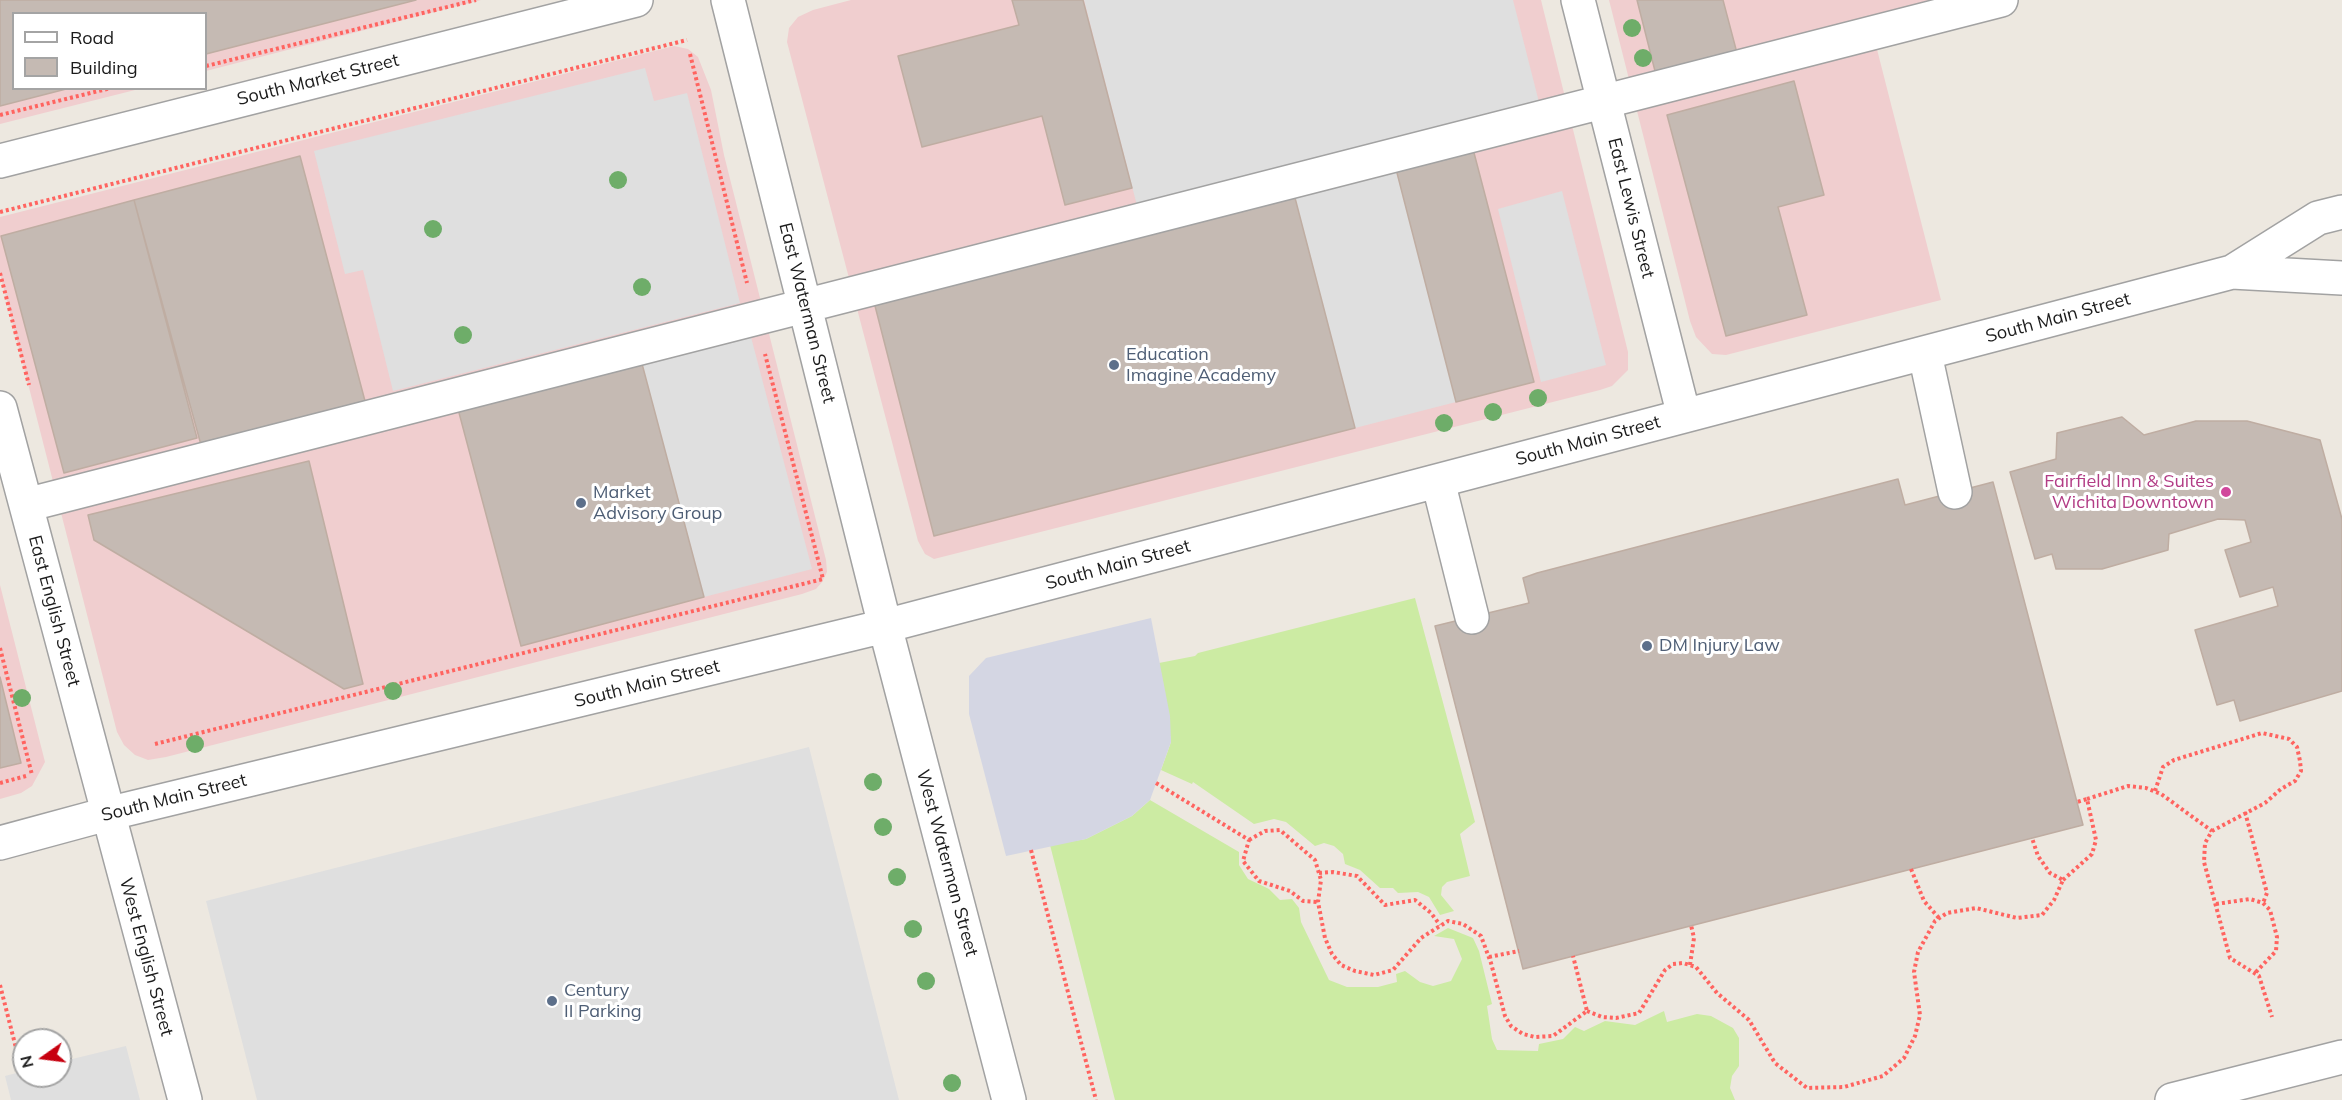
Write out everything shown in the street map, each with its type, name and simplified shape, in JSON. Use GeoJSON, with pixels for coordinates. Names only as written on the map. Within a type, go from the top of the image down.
{"type":"FeatureCollection","features":[{"type":"Feature","properties":{"kind":"street","name":"South Market Street"},"geometry":{"type":"LineString","coordinates":[[0,161],[636,0]]}},
{"type":"Feature","properties":{"kind":"street","name":"East Waterman Street"},"geometry":{"type":"LineString","coordinates":[[728,0],[885,626]]}},
{"type":"Feature","properties":{"kind":"street","name":"East Lewis Street"},"geometry":{"type":"LineString","coordinates":[[1578,0],[1684,416]]}},
{"type":"Feature","properties":{"kind":"street"},"geometry":{"type":"LineString","coordinates":[[26,505],[2001,0]]}},
{"type":"Feature","properties":{"kind":"street","name":"South Main Street"},"geometry":{"type":"LineString","coordinates":[[0,843],[107,814],[885,626],[2232,272],[2318,218],[2342,212]]}},
{"type":"Feature","properties":{"kind":"street","name":"South Main Street"},"geometry":{"type":"LineString","coordinates":[[2232,272],[2340,280]]}},
{"type":"Feature","properties":{"kind":"street"},"geometry":{"type":"LineString","coordinates":[[1925,354],[1955,492]]}},
{"type":"Feature","properties":{"kind":"street","name":"East English Street"},"geometry":{"type":"LineString","coordinates":[[0,408],[107,814]]}},
{"type":"Feature","properties":{"kind":"street"},"geometry":{"type":"LineString","coordinates":[[1438,481],[1472,617]]}},
{"type":"Feature","properties":{"kind":"street","name":"West Waterman Street"},"geometry":{"type":"LineString","coordinates":[[885,626],[1009,1100]]}},
{"type":"Feature","properties":{"kind":"street","name":"West English Street"},"geometry":{"type":"LineString","coordinates":[[107,814],[184,1100]]}},
{"type":"Feature","properties":{"kind":"street"},"geometry":{"type":"LineString","coordinates":[[2172,1100],[2342,1057]]}},
{"type":"Feature","properties":{"kind":"path"},"geometry":{"type":"LineString","coordinates":[[207,66],[476,0]]}},
{"type":"Feature","properties":{"kind":"path"},"geometry":{"type":"LineString","coordinates":[[0,212],[687,40]]}},
{"type":"Feature","properties":{"kind":"path"},"geometry":{"type":"LineString","coordinates":[[0,115],[103,90]]}},
{"type":"Feature","properties":{"kind":"path"},"geometry":{"type":"LineString","coordinates":[[155,744],[823,579]]}},
{"type":"Feature","properties":{"kind":"path"},"geometry":{"type":"LineString","coordinates":[[0,648],[32,775]]}},
{"type":"Feature","properties":{"kind":"path"},"geometry":{"type":"LineString","coordinates":[[2155,791],[2163,767],[2174,760],[2262,733],[2289,739],[2297,747],[2301,771],[2295,781],[2281,789],[2265,803],[2212,831],[2205,843],[2204,862],[2230,958],[2259,976],[2272,1017]]}},
{"type":"Feature","properties":{"kind":"path"},"geometry":{"type":"LineString","coordinates":[[0,783],[26,776]]}},
{"type":"Feature","properties":{"kind":"path"},"geometry":{"type":"LineString","coordinates":[[1156,783],[1249,840]]}},
{"type":"Feature","properties":{"kind":"path"},"geometry":{"type":"LineString","coordinates":[[2077,802],[2128,786],[2155,791],[2212,831]]}},
{"type":"Feature","properties":{"kind":"path"},"geometry":{"type":"LineString","coordinates":[[1587,1011],[1602,1017],[1616,1018],[1639,1013],[1665,970],[1673,964],[1690,965],[1696,967],[1717,993],[1749,1020],[1775,1063],[1807,1088],[1844,1088],[1883,1076],[1904,1058],[1915,1036],[1920,1015],[1914,972],[1918,952],[1935,921],[1947,913],[1976,908],[2017,918],[2042,915],[2054,900],[2062,880],[2092,854],[2096,840],[2086,799]]}},
{"type":"Feature","properties":{"kind":"path"},"geometry":{"type":"LineString","coordinates":[[2245,812],[2267,892],[2263,903]]}},
{"type":"Feature","properties":{"kind":"path"},"geometry":{"type":"LineString","coordinates":[[1318,902],[1303,901],[1290,891],[1259,881],[1243,861],[1249,840],[1265,831],[1280,830],[1315,860],[1322,880],[1318,902],[1325,938],[1332,954],[1341,965],[1374,975],[1393,970],[1421,938],[1448,921],[1463,924],[1481,936],[1489,957],[1504,1016],[1511,1026],[1523,1034],[1535,1037],[1553,1036],[1587,1011]]}},
{"type":"Feature","properties":{"kind":"path"},"geometry":{"type":"LineString","coordinates":[[2032,838],[2050,873],[2062,880]]}},
{"type":"Feature","properties":{"kind":"path"},"geometry":{"type":"LineString","coordinates":[[1030,850],[1096,1100]]}},
{"type":"Feature","properties":{"kind":"path"},"geometry":{"type":"LineString","coordinates":[[1911,869],[1924,901],[1939,918]]}},
{"type":"Feature","properties":{"kind":"path"},"geometry":{"type":"LineString","coordinates":[[1319,873],[1333,872],[1357,876],[1385,905],[1414,900],[1431,913],[1440,925]]}},
{"type":"Feature","properties":{"kind":"path"},"geometry":{"type":"LineString","coordinates":[[2216,904],[2250,899],[2263,903],[2270,910],[2277,937],[2276,951],[2255,973]]}},
{"type":"Feature","properties":{"kind":"path"},"geometry":{"type":"LineString","coordinates":[[1690,925],[1694,938],[1690,965]]}},
{"type":"Feature","properties":{"kind":"path"},"geometry":{"type":"LineString","coordinates":[[1489,957],[1519,951]]}},
{"type":"Feature","properties":{"kind":"path"},"geometry":{"type":"LineString","coordinates":[[1573,956],[1587,1011]]}},
{"type":"Feature","properties":{"kind":"path"},"geometry":{"type":"LineString","coordinates":[[0,986],[12,1033]]}},
{"type":"Feature","properties":{"kind":"shaded area"},"geometry":{"type":"Polygon","coordinates":[[[0,0],[481,0],[207,71],[207,12],[12,12],[12,90],[135,90],[0,124],[0,0]]]}},
{"type":"Feature","properties":{"kind":"shaded area"},"geometry":{"type":"Polygon","coordinates":[[[851,0],[1541,0],[1628,352],[1628,370],[1612,386],[1600,390],[934,559],[925,554],[918,541],[787,42],[789,28],[798,17],[813,10],[851,0]]]}},
{"type":"Feature","properties":{"kind":"shaded area"},"geometry":{"type":"Polygon","coordinates":[[[1084,0],[1513,0],[1543,118],[1141,221],[1084,0]]]}},
{"type":"Feature","properties":{"kind":"shaded area"},"geometry":{"type":"Polygon","coordinates":[[[1609,0],[1939,0],[1869,18],[1941,300],[1726,355],[1712,354],[1696,337],[1690,321],[1609,0]]]}},
{"type":"Feature","properties":{"kind":"shaded area"},"geometry":{"type":"Polygon","coordinates":[[[674,46],[688,49],[698,57],[711,90],[724,155],[826,560],[827,572],[822,582],[816,589],[802,594],[166,757],[148,760],[135,755],[124,745],[117,732],[0,274],[0,217],[674,46]]]}},
{"type":"Feature","properties":{"kind":"shaded area"},"geometry":{"type":"Polygon","coordinates":[[[645,68],[654,101],[687,93],[740,303],[393,391],[363,270],[345,274],[314,151],[645,68]]]}},
{"type":"Feature","properties":{"kind":"shaded area"},"geometry":{"type":"Polygon","coordinates":[[[1396,169],[1456,402],[1355,428],[1294,194],[1396,169]]]}},
{"type":"Feature","properties":{"kind":"shaded area"},"geometry":{"type":"Polygon","coordinates":[[[1562,191],[1606,365],[1541,382],[1498,209],[1562,191]]]}},
{"type":"Feature","properties":{"kind":"shaded area"},"geometry":{"type":"Polygon","coordinates":[[[751,337],[812,569],[704,597],[641,360],[751,337]]]}},
{"type":"Feature","properties":{"kind":"shaded area"},"geometry":{"type":"Polygon","coordinates":[[[0,585],[45,762],[32,786],[21,793],[0,799],[0,585]]]}},
{"type":"Feature","properties":{"kind":"shaded area"},"geometry":{"type":"Polygon","coordinates":[[[1151,618],[1170,716],[1171,742],[1150,800],[1132,816],[1086,839],[1006,856],[969,714],[969,676],[986,658],[1151,618]]]}},
{"type":"Feature","properties":{"kind":"shaded area","name":"Century II Parking"},"geometry":{"type":"Polygon","coordinates":[[[809,747],[899,1100],[257,1100],[206,901],[809,747]]]}},
{"type":"Feature","properties":{"kind":"shaded area"},"geometry":{"type":"Polygon","coordinates":[[[126,1046],[140,1100],[11,1100],[5,1076],[12,1074],[12,1088],[72,1088],[72,1059],[126,1046]]]}},
{"type":"Feature","properties":{"kind":"green space"},"geometry":{"type":"Polygon","coordinates":[[[1415,598],[1475,822],[1460,834],[1470,876],[1447,882],[1442,887],[1441,895],[1454,911],[1440,915],[1429,897],[1418,892],[1398,893],[1393,888],[1380,888],[1360,870],[1345,864],[1343,854],[1334,846],[1324,843],[1315,846],[1286,822],[1274,819],[1254,824],[1193,782],[1192,784],[1161,770],[1171,742],[1159,663],[1195,656],[1198,653],[1415,598]]]}},
{"type":"Feature","properties":{"kind":"green space"},"geometry":{"type":"Polygon","coordinates":[[[1150,800],[1239,852],[1239,865],[1248,879],[1269,889],[1280,900],[1292,899],[1299,908],[1301,922],[1329,980],[1347,987],[1378,987],[1397,982],[1396,974],[1405,971],[1420,982],[1433,986],[1451,981],[1462,959],[1454,939],[1434,936],[1448,928],[1473,938],[1479,951],[1492,1004],[1487,1006],[1492,1039],[1497,1050],[1538,1051],[1539,1044],[1563,1039],[1575,1027],[1584,1031],[1605,1021],[1635,1025],[1664,1011],[1667,1022],[1697,1014],[1711,1016],[1733,1028],[1739,1038],[1739,1066],[1732,1076],[1730,1088],[1735,1100],[1115,1100],[1050,845],[1086,839],[1132,816],[1150,800]]]}},
{"type":"Feature","properties":{"kind":"building"},"geometry":{"type":"Polygon","coordinates":[[[0,0],[416,0],[207,54],[207,12],[12,12],[12,90],[62,90],[0,106],[0,0]]]}},
{"type":"Feature","properties":{"kind":"building"},"geometry":{"type":"Polygon","coordinates":[[[1012,0],[1083,0],[1132,188],[1065,205],[1042,116],[922,147],[898,56],[1019,25],[1012,0]]]}},
{"type":"Feature","properties":{"kind":"building"},"geometry":{"type":"Polygon","coordinates":[[[1637,0],[1723,0],[1737,53],[1656,75],[1637,0]]]}},
{"type":"Feature","properties":{"kind":"building"},"geometry":{"type":"Polygon","coordinates":[[[1794,81],[1824,195],[1778,207],[1807,315],[1726,336],[1667,115],[1794,81]]]}},
{"type":"Feature","properties":{"kind":"building"},"geometry":{"type":"Polygon","coordinates":[[[1473,149],[1534,382],[1456,402],[1396,169],[1473,149]]]}},
{"type":"Feature","properties":{"kind":"building"},"geometry":{"type":"Polygon","coordinates":[[[300,156],[365,401],[201,445],[134,200],[300,156]]]}},
{"type":"Feature","properties":{"kind":"building","name":"Education Imagine Academy"},"geometry":{"type":"Polygon","coordinates":[[[1294,194],[1355,428],[934,536],[874,302],[1294,194]]]}},
{"type":"Feature","properties":{"kind":"building"},"geometry":{"type":"Polygon","coordinates":[[[134,200],[197,438],[64,473],[1,236],[134,200]]]}},
{"type":"Feature","properties":{"kind":"building","name":"Market Advisory Group"},"geometry":{"type":"Polygon","coordinates":[[[641,360],[704,597],[521,646],[458,409],[641,360]]]}},
{"type":"Feature","properties":{"kind":"building"},"geometry":{"type":"Polygon","coordinates":[[[2122,417],[2144,435],[2196,421],[2247,421],[2320,440],[2342,519],[2342,691],[2240,721],[2234,700],[2217,705],[2195,630],[2278,606],[2273,587],[2240,597],[2225,550],[2251,542],[2245,520],[2218,519],[2169,534],[2168,550],[2102,569],[2056,569],[2052,554],[2035,559],[2010,472],[2056,459],[2057,433],[2122,417]]]}},
{"type":"Feature","properties":{"kind":"building"},"geometry":{"type":"Polygon","coordinates":[[[309,461],[363,684],[344,689],[94,540],[88,515],[309,461]]]}},
{"type":"Feature","properties":{"kind":"building"},"geometry":{"type":"Polygon","coordinates":[[[1898,479],[1905,505],[1993,482],[2083,825],[1523,969],[1435,626],[1529,603],[1523,578],[1537,573],[1898,479]]]}},
{"type":"Feature","properties":{"kind":"building"},"geometry":{"type":"Polygon","coordinates":[[[0,677],[21,763],[0,768],[0,677]]]}},
{"type":"Feature","properties":{"kind":"place","name":"Education Imagine Academy"},"geometry":{"type":"Point","coordinates":[1114,365]}},
{"type":"Feature","properties":{"kind":"place","name":"Fairfield Inn & Suites Wichita Downtown"},"geometry":{"type":"Point","coordinates":[2226,492]}},
{"type":"Feature","properties":{"kind":"place","name":"Market Advisory Group"},"geometry":{"type":"Point","coordinates":[581,503]}},
{"type":"Feature","properties":{"kind":"place","name":"DM Injury Law"},"geometry":{"type":"Point","coordinates":[1647,646]}},
{"type":"Feature","properties":{"kind":"place","name":"Century II Parking"},"geometry":{"type":"Point","coordinates":[552,1001]}}]}
